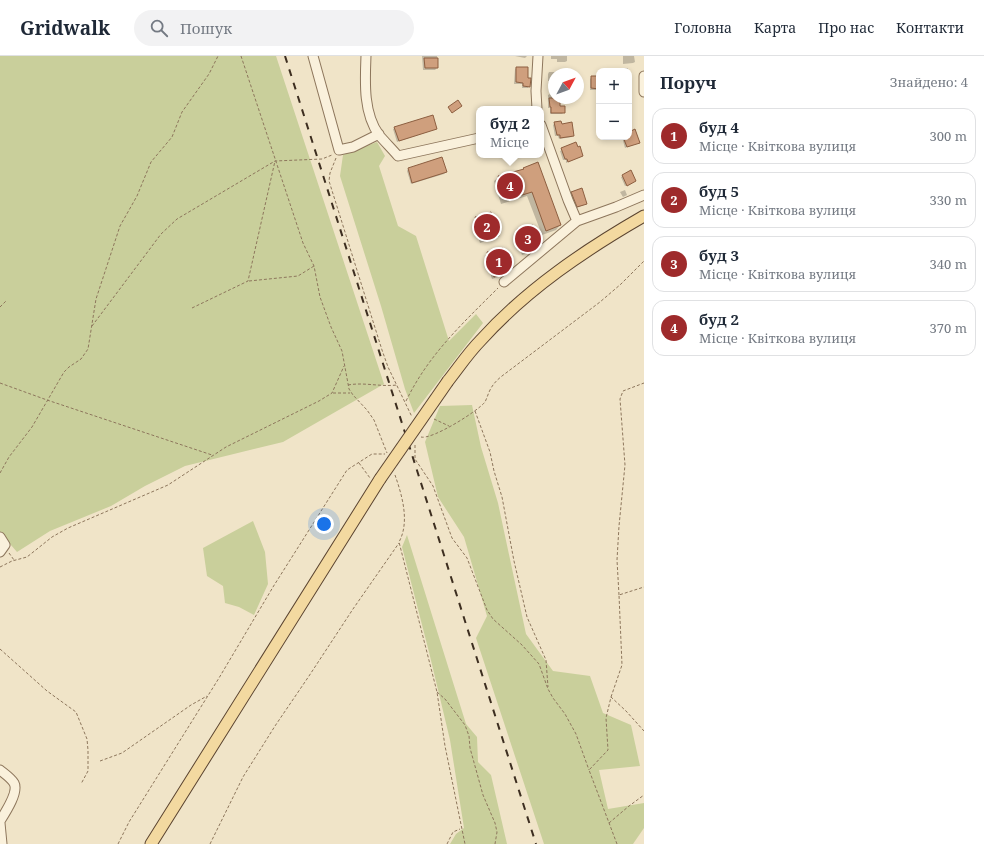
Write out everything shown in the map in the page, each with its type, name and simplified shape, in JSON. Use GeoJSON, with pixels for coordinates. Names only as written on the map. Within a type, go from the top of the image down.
{"type":"FeatureCollection","features":[{"type":"Feature","properties":{"kind":"main road"},"geometry":{"type":"LineString","coordinates":[[151,844],[378,482],[448,380],[480,340],[516,305],[560,269],[604,239],[644,216]]}},
{"type":"Feature","properties":{"kind":"street"},"geometry":{"type":"LineString","coordinates":[[313,56],[339,150],[353,147],[379,134]]}},
{"type":"Feature","properties":{"kind":"street"},"geometry":{"type":"LineString","coordinates":[[366,56],[367,104],[371,118],[379,134],[398,156],[476,139]]}},
{"type":"Feature","properties":{"kind":"street"},"geometry":{"type":"LineString","coordinates":[[537,106],[538,56]]}},
{"type":"Feature","properties":{"kind":"street"},"geometry":{"type":"LineString","coordinates":[[644,76],[644,92]]}},
{"type":"Feature","properties":{"kind":"street"},"geometry":{"type":"LineString","coordinates":[[544,134],[577,221]]}},
{"type":"Feature","properties":{"kind":"street"},"geometry":{"type":"LineString","coordinates":[[504,282],[577,221],[644,195]]}},
{"type":"Feature","properties":{"kind":"street"},"geometry":{"type":"LineString","coordinates":[[0,537],[4,542],[2,550]]}},
{"type":"Feature","properties":{"kind":"street"},"geometry":{"type":"LineString","coordinates":[[0,770],[15,784],[16,791],[0,822],[2,844]]}},
{"type":"Feature","properties":{"kind":"path"},"geometry":{"type":"LineString","coordinates":[[0,473],[9,457],[32,427],[64,372],[81,359],[88,349],[93,309],[120,226],[137,196],[151,162],[172,137],[182,112],[209,74],[218,56]]}},
{"type":"Feature","properties":{"kind":"path"},"geometry":{"type":"LineString","coordinates":[[118,844],[129,822],[347,470],[372,454],[388,454],[374,420],[367,410],[350,393],[342,351],[330,327],[320,297],[314,266],[303,243],[241,56]]}},
{"type":"Feature","properties":{"kind":"path"},"geometry":{"type":"LineString","coordinates":[[92,326],[157,238],[168,226],[186,213],[275,161],[322,159],[330,157],[339,150]]}},
{"type":"Feature","properties":{"kind":"path"},"geometry":{"type":"LineString","coordinates":[[339,150],[330,173],[329,181],[382,350],[396,385],[406,401],[413,420]]}},
{"type":"Feature","properties":{"kind":"path"},"geometry":{"type":"LineString","coordinates":[[248,281],[275,161]]}},
{"type":"Feature","properties":{"kind":"path"},"geometry":{"type":"LineString","coordinates":[[416,436],[428,438],[475,411],[486,401],[495,382],[600,302],[644,261]]}},
{"type":"Feature","properties":{"kind":"path"},"geometry":{"type":"LineString","coordinates":[[192,308],[248,281],[298,276],[314,266]]}},
{"type":"Feature","properties":{"kind":"path"},"geometry":{"type":"LineString","coordinates":[[406,401],[416,380],[445,341],[504,282]]}},
{"type":"Feature","properties":{"kind":"path"},"geometry":{"type":"LineString","coordinates":[[0,307],[6,300]]}},
{"type":"Feature","properties":{"kind":"path"},"geometry":{"type":"LineString","coordinates":[[0,567],[15,560],[27,558],[52,537],[68,528],[168,485],[212,455],[320,401],[332,393],[345,366]]}},
{"type":"Feature","properties":{"kind":"path"},"geometry":{"type":"LineString","coordinates":[[0,383],[212,455]]}},
{"type":"Feature","properties":{"kind":"path"},"geometry":{"type":"LineString","coordinates":[[348,385],[363,383],[386,386],[396,385]]}},
{"type":"Feature","properties":{"kind":"path"},"geometry":{"type":"LineString","coordinates":[[589,770],[608,750],[606,718],[611,697],[622,665],[617,560],[625,465],[620,399],[623,391],[644,383]]}},
{"type":"Feature","properties":{"kind":"path"},"geometry":{"type":"LineString","coordinates":[[332,393],[350,393]]}},
{"type":"Feature","properties":{"kind":"path"},"geometry":{"type":"LineString","coordinates":[[475,411],[490,452],[502,497],[514,561],[527,617],[546,660],[548,689]]}},
{"type":"Feature","properties":{"kind":"path"},"geometry":{"type":"LineString","coordinates":[[424,415],[450,426]]}},
{"type":"Feature","properties":{"kind":"path"},"geometry":{"type":"LineString","coordinates":[[416,442],[416,459],[433,486],[452,538],[467,558],[487,610],[493,619],[534,658],[543,671],[548,689],[565,714],[576,734],[617,844]]}},
{"type":"Feature","properties":{"kind":"path"},"geometry":{"type":"LineString","coordinates":[[358,463],[378,482]]}},
{"type":"Feature","properties":{"kind":"path"},"geometry":{"type":"LineString","coordinates":[[210,844],[243,777],[275,726],[399,542],[403,532],[404,513],[393,470]]}},
{"type":"Feature","properties":{"kind":"path"},"geometry":{"type":"LineString","coordinates":[[399,542],[437,692],[461,829],[465,844]]}},
{"type":"Feature","properties":{"kind":"path"},"geometry":{"type":"LineString","coordinates":[[2,550],[15,560]]}},
{"type":"Feature","properties":{"kind":"path"},"geometry":{"type":"LineString","coordinates":[[619,594],[644,587]]}},
{"type":"Feature","properties":{"kind":"path"},"geometry":{"type":"LineString","coordinates":[[0,649],[47,691],[76,712],[87,739],[88,750],[88,771],[81,784]]}},
{"type":"Feature","properties":{"kind":"path"},"geometry":{"type":"LineString","coordinates":[[437,692],[445,699],[465,725],[483,795],[495,823],[497,832],[495,844]]}},
{"type":"Feature","properties":{"kind":"path"},"geometry":{"type":"LineString","coordinates":[[100,761],[122,753],[190,705],[208,695]]}},
{"type":"Feature","properties":{"kind":"path"},"geometry":{"type":"LineString","coordinates":[[611,697],[644,731]]}},
{"type":"Feature","properties":{"kind":"path"},"geometry":{"type":"LineString","coordinates":[[609,824],[644,795]]}},
{"type":"Feature","properties":{"kind":"path"},"geometry":{"type":"LineString","coordinates":[[447,844],[453,832],[461,829]]}},
{"type":"Feature","properties":{"kind":"green space"},"geometry":{"type":"Polygon","coordinates":[[[0,56],[276,56],[384,384],[283,442],[185,466],[145,486],[111,506],[50,531],[17,552],[4,537],[0,537],[0,56]]]}},
{"type":"Feature","properties":{"kind":"green space"},"geometry":{"type":"Polygon","coordinates":[[[377,142],[385,156],[379,166],[398,226],[416,236],[449,341],[476,314],[483,323],[414,413],[405,389],[381,306],[340,176],[343,155],[377,142]]]}},
{"type":"Feature","properties":{"kind":"green space"},"geometry":{"type":"Polygon","coordinates":[[[472,405],[481,447],[498,503],[526,634],[553,671],[590,676],[603,713],[631,725],[640,766],[599,770],[608,809],[644,803],[644,828],[633,844],[544,844],[476,638],[487,616],[464,537],[438,497],[425,442],[440,406],[472,405]]]}},
{"type":"Feature","properties":{"kind":"green space"},"geometry":{"type":"Polygon","coordinates":[[[253,521],[265,552],[268,584],[254,615],[239,607],[225,603],[223,586],[207,576],[203,548],[253,521]]]}},
{"type":"Feature","properties":{"kind":"green space"},"geometry":{"type":"Polygon","coordinates":[[[407,535],[466,724],[477,737],[478,762],[491,775],[507,844],[450,844],[456,834],[464,828],[450,740],[402,547],[407,535]]]}},
{"type":"Feature","properties":{"kind":"building"},"geometry":{"type":"Polygon","coordinates":[[[424,58],[438,58],[438,68],[425,68],[424,58]]]}},
{"type":"Feature","properties":{"kind":"building"},"geometry":{"type":"Polygon","coordinates":[[[516,67],[528,67],[528,78],[531,78],[530,87],[523,86],[523,83],[516,82],[516,67]]]}},
{"type":"Feature","properties":{"kind":"building"},"geometry":{"type":"Polygon","coordinates":[[[591,76],[596,76],[596,89],[591,88],[591,76]]]}},
{"type":"Feature","properties":{"kind":"building"},"geometry":{"type":"Polygon","coordinates":[[[458,100],[462,106],[452,113],[448,107],[458,100]]]}},
{"type":"Feature","properties":{"kind":"building"},"geometry":{"type":"Polygon","coordinates":[[[550,104],[560,104],[560,106],[565,106],[565,113],[551,113],[550,104]]]}},
{"type":"Feature","properties":{"kind":"building"},"geometry":{"type":"Polygon","coordinates":[[[433,115],[437,129],[399,141],[394,127],[433,115]]]}},
{"type":"Feature","properties":{"kind":"building"},"geometry":{"type":"Polygon","coordinates":[[[561,121],[562,124],[572,122],[574,136],[560,138],[560,135],[557,135],[554,122],[561,121]]]}},
{"type":"Feature","properties":{"kind":"building"},"geometry":{"type":"Polygon","coordinates":[[[635,129],[640,143],[627,147],[624,140],[632,140],[632,130],[635,129]]]}},
{"type":"Feature","properties":{"kind":"building"},"geometry":{"type":"Polygon","coordinates":[[[576,142],[578,147],[580,146],[583,156],[568,162],[567,159],[565,159],[561,148],[576,142]]]}},
{"type":"Feature","properties":{"kind":"building"},"geometry":{"type":"Polygon","coordinates":[[[442,157],[447,172],[412,183],[408,168],[442,157]]]}},
{"type":"Feature","properties":{"kind":"building"},"geometry":{"type":"Polygon","coordinates":[[[538,162],[561,225],[546,231],[532,192],[506,200],[498,176],[524,169],[523,168],[538,162]]]}},
{"type":"Feature","properties":{"kind":"building"},"geometry":{"type":"Polygon","coordinates":[[[631,170],[636,181],[627,186],[622,175],[631,170]]]}},
{"type":"Feature","properties":{"kind":"building"},"geometry":{"type":"Polygon","coordinates":[[[582,188],[587,204],[577,207],[571,192],[582,188]]]}},
{"type":"Feature","properties":{"kind":"building"},"geometry":{"type":"Polygon","coordinates":[[[491,212],[499,236],[483,241],[475,217],[491,212]]]}},
{"type":"Feature","properties":{"kind":"building"},"geometry":{"type":"Polygon","coordinates":[[[533,225],[539,245],[532,251],[524,253],[517,229],[533,225]]]}},
{"type":"Feature","properties":{"kind":"building"},"geometry":{"type":"Polygon","coordinates":[[[503,248],[510,269],[505,273],[494,277],[487,252],[503,248]]]}},
{"type":"Feature","properties":{"kind":"railway"},"geometry":{"type":"LineString","coordinates":[[285,56],[536,844]]}},
{"type":"Feature","properties":{"kind":"place","name":"буд 2"},"geometry":{"type":"Point","coordinates":[510,186]}},
{"type":"Feature","properties":{"kind":"place","name":"буд 5"},"geometry":{"type":"Point","coordinates":[487,227]}},
{"type":"Feature","properties":{"kind":"place","name":"буд 3"},"geometry":{"type":"Point","coordinates":[528,239]}},
{"type":"Feature","properties":{"kind":"place","name":"буд 4"},"geometry":{"type":"Point","coordinates":[499,262]}}]}
